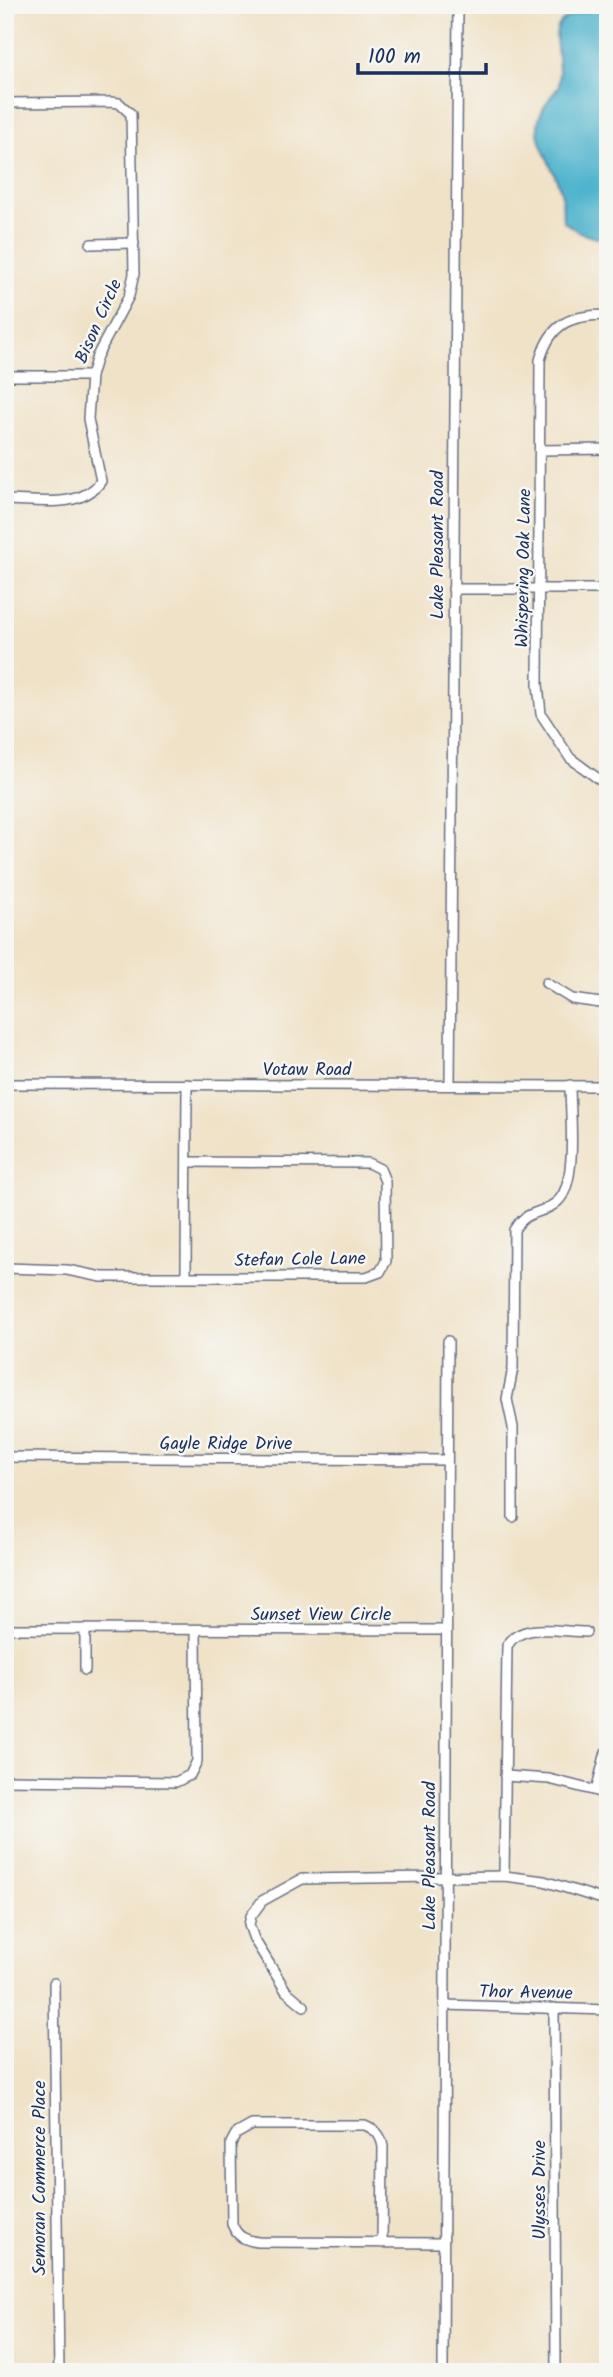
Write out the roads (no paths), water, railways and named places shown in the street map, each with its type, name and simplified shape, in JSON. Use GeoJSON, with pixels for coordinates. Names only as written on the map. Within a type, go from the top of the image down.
{"type":"FeatureCollection","features":[{"type":"Feature","properties":{"kind":"street","name":"Lake Pleasant Road"},"geometry":{"type":"LineString","coordinates":[[450,1085],[458,5]]}},
{"type":"Feature","properties":{"kind":"street","name":"Bison Circle"},"geometry":{"type":"LineString","coordinates":[[5,103],[111,102],[125,107],[132,122],[134,243],[134,274],[129,296],[97,356],[91,376],[88,419],[101,481],[86,497],[73,500],[5,500]]}},
{"type":"Feature","properties":{"kind":"street"},"geometry":{"type":"LineString","coordinates":[[91,244],[134,243]]}},
{"type":"Feature","properties":{"kind":"street","name":"Whispering Oak Lane"},"geometry":{"type":"LineString","coordinates":[[608,315],[574,317],[558,327],[546,340],[540,360],[538,589],[538,684],[541,714],[570,758],[608,786]]}},
{"type":"Feature","properties":{"kind":"street"},"geometry":{"type":"LineString","coordinates":[[5,376],[91,376]]}},
{"type":"Feature","properties":{"kind":"street"},"geometry":{"type":"LineString","coordinates":[[540,450],[608,449]]}},
{"type":"Feature","properties":{"kind":"street"},"geometry":{"type":"LineString","coordinates":[[453,589],[608,589]]}},
{"type":"Feature","properties":{"kind":"street"},"geometry":{"type":"LineString","coordinates":[[546,983],[572,999],[608,1004]]}},
{"type":"Feature","properties":{"kind":"street","name":"Votaw Road"},"geometry":{"type":"LineString","coordinates":[[5,1084],[608,1086]]}},
{"type":"Feature","properties":{"kind":"street"},"geometry":{"type":"LineString","coordinates":[[186,1275],[187,1084]]}},
{"type":"Feature","properties":{"kind":"street"},"geometry":{"type":"LineString","coordinates":[[513,1517],[513,1427],[507,1399],[513,1368],[514,1230],[528,1214],[551,1206],[566,1191],[570,1176],[570,1085]]}},
{"type":"Feature","properties":{"kind":"street","name":"Stefan Cole Lane"},"geometry":{"type":"LineString","coordinates":[[5,1268],[67,1270],[102,1277],[366,1277],[380,1272],[386,1261],[385,1181],[380,1169],[368,1163],[187,1162]]}},
{"type":"Feature","properties":{"kind":"street","name":"Lake Pleasant Road"},"geometry":{"type":"LineString","coordinates":[[443,2372],[447,1341]]}},
{"type":"Feature","properties":{"kind":"street","name":"Gayle Ridge Drive"},"geometry":{"type":"LineString","coordinates":[[5,1457],[446,1460]]}},
{"type":"Feature","properties":{"kind":"street","name":"Sunset View Circle"},"geometry":{"type":"LineString","coordinates":[[5,1629],[446,1630]]}},
{"type":"Feature","properties":{"kind":"street"},"geometry":{"type":"LineString","coordinates":[[85,1629],[85,1671]]}},
{"type":"Feature","properties":{"kind":"street"},"geometry":{"type":"LineString","coordinates":[[5,1780],[176,1782],[190,1775],[197,1761],[196,1630]]}},
{"type":"Feature","properties":{"kind":"street"},"geometry":{"type":"LineString","coordinates":[[504,1876],[507,1646],[513,1635],[525,1630],[586,1632]]}},
{"type":"Feature","properties":{"kind":"street"},"geometry":{"type":"LineString","coordinates":[[596,1791],[606,1752]]}},
{"type":"Feature","properties":{"kind":"street"},"geometry":{"type":"LineString","coordinates":[[505,1776],[549,1779],[608,1794]]}},
{"type":"Feature","properties":{"kind":"street"},"geometry":{"type":"LineString","coordinates":[[303,2006],[286,1991],[250,1933],[251,1916],[262,1901],[302,1879],[504,1876],[544,1881],[608,1900]]}},
{"type":"Feature","properties":{"kind":"street","name":"Semoran Commerce Place"},"geometry":{"type":"LineString","coordinates":[[54,1983],[56,2334],[59,2372]]}},
{"type":"Feature","properties":{"kind":"street","name":"Thor Avenue"},"geometry":{"type":"LineString","coordinates":[[444,2006],[608,2010]]}},
{"type":"Feature","properties":{"kind":"street","name":"Ulysses Drive"},"geometry":{"type":"LineString","coordinates":[[554,2008],[556,2372]]}},
{"type":"Feature","properties":{"kind":"street"},"geometry":{"type":"LineString","coordinates":[[382,2243],[383,2147],[382,2138],[374,2130],[365,2125],[252,2125],[236,2134],[232,2143],[232,2224],[235,2233],[245,2240],[258,2242],[382,2243],[443,2243]]}},
{"type":"Feature","properties":{"kind":"water"},"geometry":{"type":"Polygon","coordinates":[[[608,7],[608,238],[601,238],[584,234],[563,221],[561,192],[542,148],[538,126],[547,102],[559,87],[556,40],[561,23],[570,17],[608,7]]]}}]}
